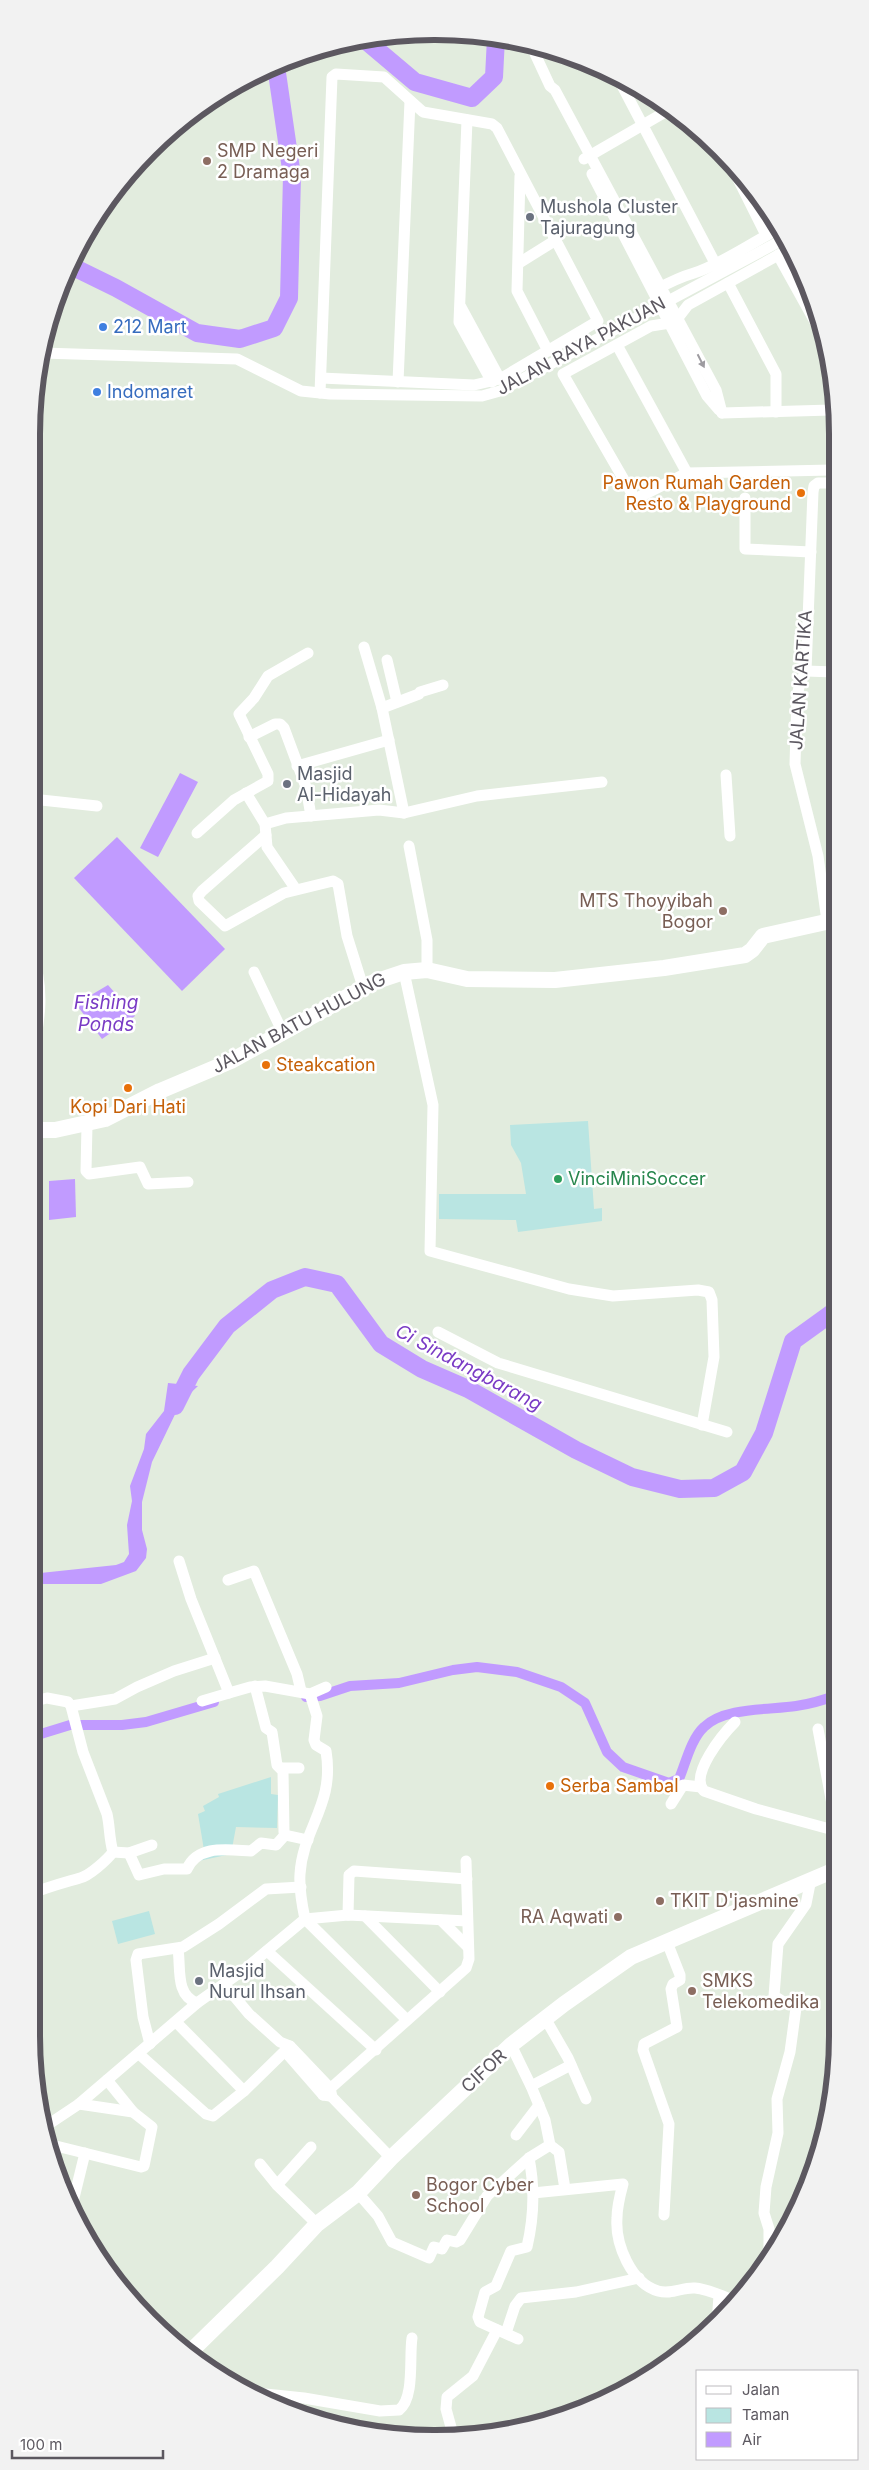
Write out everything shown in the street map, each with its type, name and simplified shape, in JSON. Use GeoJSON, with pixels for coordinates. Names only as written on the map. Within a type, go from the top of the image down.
{"type":"FeatureCollection","features":[{"type":"Feature","properties":{"kind":"street"},"geometry":{"type":"LineString","coordinates":[[534,52],[550,86],[555,90],[587,157],[674,320],[716,390],[722,414],[828,408]]}},
{"type":"Feature","properties":{"kind":"street"},"geometry":{"type":"LineString","coordinates":[[320,394],[332,77],[336,74],[384,76],[423,112],[492,124],[497,128],[598,321],[496,380],[474,386],[321,378]]}},
{"type":"Feature","properties":{"kind":"street"},"geometry":{"type":"LineString","coordinates":[[624,89],[715,263]]}},
{"type":"Feature","properties":{"kind":"street"},"geometry":{"type":"LineString","coordinates":[[398,382],[410,102]]}},
{"type":"Feature","properties":{"kind":"street"},"geometry":{"type":"LineString","coordinates":[[587,157],[663,113]]}},
{"type":"Feature","properties":{"kind":"street"},"geometry":{"type":"LineString","coordinates":[[467,120],[459,322],[496,380]]}},
{"type":"Feature","properties":{"kind":"street"},"geometry":{"type":"LineString","coordinates":[[520,173],[517,291],[548,351]]}},
{"type":"Feature","properties":{"kind":"street"},"geometry":{"type":"LineString","coordinates":[[741,187],[766,235]]}},
{"type":"Feature","properties":{"kind":"street"},"geometry":{"type":"LineString","coordinates":[[657,288],[715,263],[773,232]]}},
{"type":"Feature","properties":{"kind":"street"},"geometry":{"type":"LineString","coordinates":[[519,262],[556,240]]}},
{"type":"Feature","properties":{"kind":"street","name":"JALAN RAYA PAKUAN"},"geometry":{"type":"LineString","coordinates":[[49,353],[237,358],[286,386],[320,394],[482,396],[500,391],[779,242]]}},
{"type":"Feature","properties":{"kind":"street"},"geometry":{"type":"LineString","coordinates":[[784,252],[688,306],[674,320],[651,326],[562,374],[635,499],[687,473],[829,470]]}},
{"type":"Feature","properties":{"kind":"street"},"geometry":{"type":"LineString","coordinates":[[778,255],[809,310]]}},
{"type":"Feature","properties":{"kind":"street"},"geometry":{"type":"LineString","coordinates":[[728,283],[776,374],[776,412]]}},
{"type":"Feature","properties":{"kind":"street"},"geometry":{"type":"LineString","coordinates":[[617,345],[687,473]]}},
{"type":"Feature","properties":{"kind":"street","name":"JALAN KARTIKA"},"geometry":{"type":"LineString","coordinates":[[829,482],[818,483],[814,486],[806,671],[800,683],[798,696],[795,764],[818,856],[829,911]]}},
{"type":"Feature","properties":{"kind":"street"},"geometry":{"type":"LineString","coordinates":[[745,498],[744,549],[810,552]]}},
{"type":"Feature","properties":{"kind":"street"},"geometry":{"type":"LineString","coordinates":[[364,646],[382,708],[404,813]]}},
{"type":"Feature","properties":{"kind":"street"},"geometry":{"type":"LineString","coordinates":[[197,833],[234,800],[268,781],[269,777],[240,718],[242,710],[254,698],[268,676],[308,653]]}},
{"type":"Feature","properties":{"kind":"street"},"geometry":{"type":"LineString","coordinates":[[388,660],[396,680],[397,702]]}},
{"type":"Feature","properties":{"kind":"street"},"geometry":{"type":"LineString","coordinates":[[806,671],[829,672]]}},
{"type":"Feature","properties":{"kind":"street"},"geometry":{"type":"LineString","coordinates":[[382,708],[420,692],[443,685]]}},
{"type":"Feature","properties":{"kind":"street"},"geometry":{"type":"LineString","coordinates":[[249,737],[275,724],[280,724],[284,728],[308,795],[311,816]]}},
{"type":"Feature","properties":{"kind":"street"},"geometry":{"type":"LineString","coordinates":[[297,766],[388,740]]}},
{"type":"Feature","properties":{"kind":"street"},"geometry":{"type":"LineString","coordinates":[[726,775],[730,836]]}},
{"type":"Feature","properties":{"kind":"street"},"geometry":{"type":"LineString","coordinates":[[363,988],[347,936],[338,884],[333,882],[295,888],[225,926],[199,901],[198,896],[274,820],[379,810],[404,813],[477,796],[602,782]]}},
{"type":"Feature","properties":{"kind":"street"},"geometry":{"type":"LineString","coordinates":[[246,793],[265,829],[268,847],[295,888]]}},
{"type":"Feature","properties":{"kind":"street"},"geometry":{"type":"LineString","coordinates":[[40,800],[97,806]]}},
{"type":"Feature","properties":{"kind":"street"},"geometry":{"type":"LineString","coordinates":[[408,846],[427,940],[427,970]]}},
{"type":"Feature","properties":{"kind":"street","name":"JALAN BATU HULUNG"},"geometry":{"type":"LineString","coordinates":[[40,1130],[55,1130],[105,1119],[160,1091],[231,1061],[363,988],[404,972],[427,970],[467,979],[531,980],[664,968],[745,955],[752,950],[763,936],[829,921]]}},
{"type":"Feature","properties":{"kind":"street"},"geometry":{"type":"LineString","coordinates":[[254,972],[283,1033]]}},
{"type":"Feature","properties":{"kind":"street"},"geometry":{"type":"LineString","coordinates":[[404,972],[433,1105],[430,1251],[569,1289],[613,1296],[698,1290],[709,1292],[712,1300],[714,1357],[702,1425]]}},
{"type":"Feature","properties":{"kind":"street"},"geometry":{"type":"LineString","coordinates":[[86,1124],[86,1171],[89,1174],[94,1175],[140,1167],[148,1184],[188,1182]]}},
{"type":"Feature","properties":{"kind":"street"},"geometry":{"type":"LineString","coordinates":[[438,1332],[498,1363],[727,1432]]}},
{"type":"Feature","properties":{"kind":"street"},"geometry":{"type":"LineString","coordinates":[[179,1561],[229,1693]]}},
{"type":"Feature","properties":{"kind":"street"},"geometry":{"type":"LineString","coordinates":[[228,1580],[251,1570],[255,1573],[305,1693],[317,1716],[314,1740],[316,1745],[326,1752],[328,1774],[322,1807],[308,1840],[300,1873],[305,1920],[406,2020]]}},
{"type":"Feature","properties":{"kind":"street"},"geometry":{"type":"LineString","coordinates":[[71,1706],[115,1699],[174,1671],[215,1658]]}},
{"type":"Feature","properties":{"kind":"street"},"geometry":{"type":"LineString","coordinates":[[202,1701],[229,1693],[256,1689],[305,1693],[326,1687]]}},
{"type":"Feature","properties":{"kind":"street"},"geometry":{"type":"LineString","coordinates":[[256,1689],[266,1728],[272,1732],[277,1765],[282,1768],[299,1768]]}},
{"type":"Feature","properties":{"kind":"street"},"geometry":{"type":"LineString","coordinates":[[40,1700],[48,1698],[68,1702],[71,1706],[76,1732],[107,1814],[110,1825],[108,1835],[113,1852]]}},
{"type":"Feature","properties":{"kind":"street"},"geometry":{"type":"LineString","coordinates":[[701,1787],[700,1777],[716,1742],[735,1722]]}},
{"type":"Feature","properties":{"kind":"street"},"geometry":{"type":"LineString","coordinates":[[818,1729],[829,1788]]}},
{"type":"Feature","properties":{"kind":"street"},"geometry":{"type":"LineString","coordinates":[[282,1768],[284,1778],[283,1829],[285,1835]]}},
{"type":"Feature","properties":{"kind":"street"},"geometry":{"type":"LineString","coordinates":[[671,1804],[684,1786],[701,1787],[716,1797],[829,1829]]}},
{"type":"Feature","properties":{"kind":"street"},"geometry":{"type":"LineString","coordinates":[[285,1835],[308,1840]]}},
{"type":"Feature","properties":{"kind":"street"},"geometry":{"type":"LineString","coordinates":[[129,1853],[139,1876],[164,1869],[187,1869],[191,1860],[214,1849],[251,1851],[260,1843],[276,1845],[285,1835]]}},
{"type":"Feature","properties":{"kind":"street"},"geometry":{"type":"LineString","coordinates":[[113,1852],[129,1853],[152,1845]]}},
{"type":"Feature","properties":{"kind":"street"},"geometry":{"type":"LineString","coordinates":[[40,1890],[81,1878],[105,1861],[113,1852]]}},
{"type":"Feature","properties":{"kind":"street"},"geometry":{"type":"LineString","coordinates":[[328,2093],[406,2020],[466,1968],[469,1959],[466,1860]]}},
{"type":"Feature","properties":{"kind":"street","name":"CIFOR"},"geometry":{"type":"LineString","coordinates":[[194,2348],[277,2267],[317,2224],[358,2193],[390,2158],[511,2045],[546,2018],[631,1957],[829,1870]]}},
{"type":"Feature","properties":{"kind":"street"},"geometry":{"type":"LineString","coordinates":[[348,1915],[349,1875],[354,1871],[467,1879]]}},
{"type":"Feature","properties":{"kind":"street"},"geometry":{"type":"LineString","coordinates":[[769,2245],[769,2229],[764,2213],[766,2187],[778,2134],[777,2099],[790,2052],[796,2008],[794,2004],[782,2001],[774,1996],[776,1952],[778,1944],[806,1904],[811,1879]]}},
{"type":"Feature","properties":{"kind":"street"},"geometry":{"type":"LineString","coordinates":[[150,2044],[143,2017],[136,1960],[138,1954],[178,1949],[206,1933],[266,1889],[301,1887]]}},
{"type":"Feature","properties":{"kind":"street"},"geometry":{"type":"LineString","coordinates":[[50,2123],[79,2104],[197,2003],[305,1920],[348,1915],[467,1921]]}},
{"type":"Feature","properties":{"kind":"street"},"geometry":{"type":"LineString","coordinates":[[366,1916],[440,1992]]}},
{"type":"Feature","properties":{"kind":"street"},"geometry":{"type":"LineString","coordinates":[[441,1920],[468,1947]]}},
{"type":"Feature","properties":{"kind":"street"},"geometry":{"type":"LineString","coordinates":[[664,2215],[669,2124],[643,2050],[644,2044],[649,2040],[677,2027],[671,1989],[673,1984],[680,1980],[680,1975],[667,1942]]}},
{"type":"Feature","properties":{"kind":"street"},"geometry":{"type":"LineString","coordinates":[[178,1949],[181,1988],[188,2000],[197,2003]]}},
{"type":"Feature","properties":{"kind":"street"},"geometry":{"type":"LineString","coordinates":[[267,1951],[376,2050]]}},
{"type":"Feature","properties":{"kind":"street"},"geometry":{"type":"LineString","coordinates":[[224,1984],[249,2014],[285,2047],[390,2158]]}},
{"type":"Feature","properties":{"kind":"street"},"geometry":{"type":"LineString","coordinates":[[546,2018],[586,2098]]}},
{"type":"Feature","properties":{"kind":"street"},"geometry":{"type":"LineString","coordinates":[[176,2022],[244,2091]]}},
{"type":"Feature","properties":{"kind":"street"},"geometry":{"type":"LineString","coordinates":[[511,2045],[539,2105],[550,2144],[559,2152],[565,2189]]}},
{"type":"Feature","properties":{"kind":"street"},"geometry":{"type":"LineString","coordinates":[[139,2054],[209,2116],[214,2116],[244,2091],[285,2047]]}},
{"type":"Feature","properties":{"kind":"street"},"geometry":{"type":"LineString","coordinates":[[531,2086],[571,2065]]}},
{"type":"Feature","properties":{"kind":"street"},"geometry":{"type":"LineString","coordinates":[[56,2146],[141,2167],[144,2166],[153,2131],[149,2122],[134,2112],[106,2080]]}},
{"type":"Feature","properties":{"kind":"street"},"geometry":{"type":"LineString","coordinates":[[79,2104],[134,2112]]}},
{"type":"Feature","properties":{"kind":"street"},"geometry":{"type":"LineString","coordinates":[[516,2135],[539,2105]]}},
{"type":"Feature","properties":{"kind":"street"},"geometry":{"type":"LineString","coordinates":[[358,2193],[378,2216],[392,2242],[429,2258],[434,2247],[442,2249],[447,2240],[460,2240],[487,2196],[529,2158],[550,2144]]}},
{"type":"Feature","properties":{"kind":"street"},"geometry":{"type":"LineString","coordinates":[[277,2185],[310,2147]]}},
{"type":"Feature","properties":{"kind":"street"},"geometry":{"type":"LineString","coordinates":[[74,2196],[85,2153]]}},
{"type":"Feature","properties":{"kind":"street"},"geometry":{"type":"LineString","coordinates":[[518,2339],[478,2320],[485,2292],[496,2286],[512,2251],[527,2247],[533,2193],[533,2179],[529,2158]]}},
{"type":"Feature","properties":{"kind":"street"},"geometry":{"type":"LineString","coordinates":[[260,2164],[277,2185],[317,2224]]}},
{"type":"Feature","properties":{"kind":"street"},"geometry":{"type":"LineString","coordinates":[[533,2193],[623,2184],[619,2197],[617,2229],[628,2263],[639,2278],[656,2291],[670,2293],[696,2288],[728,2299]]}},
{"type":"Feature","properties":{"kind":"street"},"geometry":{"type":"LineString","coordinates":[[452,2429],[446,2409],[447,2397],[473,2376],[502,2331],[516,2302],[520,2298],[576,2292],[639,2278]]}},
{"type":"Feature","properties":{"kind":"street"},"geometry":{"type":"LineString","coordinates":[[718,2309],[719,2296]]}},
{"type":"Feature","properties":{"kind":"street"},"geometry":{"type":"LineString","coordinates":[[272,2395],[304,2398],[380,2412],[400,2410],[405,2404],[408,2390],[412,2338]]}},
{"type":"Feature","properties":{"kind":"green space","name":"VinciMiniSoccer"},"geometry":{"type":"Polygon","coordinates":[[[588,1121],[594,1209],[602,1208],[602,1221],[518,1232],[516,1220],[439,1219],[439,1194],[526,1194],[521,1163],[511,1145],[510,1125],[588,1121]]]}},
{"type":"Feature","properties":{"kind":"green space"},"geometry":{"type":"Polygon","coordinates":[[[271,1777],[271,1794],[278,1795],[277,1828],[236,1827],[231,1854],[194,1862],[204,1850],[198,1814],[205,1811],[203,1806],[219,1797],[218,1794],[271,1777]]]}},
{"type":"Feature","properties":{"kind":"green space"},"geometry":{"type":"Polygon","coordinates":[[[149,1911],[155,1934],[118,1944],[112,1921],[149,1911]]]}},
{"type":"Feature","properties":{"kind":"water"},"geometry":{"type":"Polygon","coordinates":[[[180,773],[198,782],[158,857],[140,848],[180,773]]]}},
{"type":"Feature","properties":{"kind":"water"},"geometry":{"type":"Polygon","coordinates":[[[117,837],[225,949],[182,991],[74,878],[117,837]]]}},
{"type":"Feature","properties":{"kind":"water","name":"Fishing Ponds"},"geometry":{"type":"Polygon","coordinates":[[[108,985],[135,1016],[102,1039],[76,1004],[108,985]]]}},
{"type":"Feature","properties":{"kind":"water"},"geometry":{"type":"Polygon","coordinates":[[[75,1179],[76,1217],[49,1220],[49,1181],[75,1179]]]}},
{"type":"Feature","properties":{"kind":"water"},"geometry":{"type":"Polygon","coordinates":[[[168,1383],[198,1386],[181,1402],[152,1462],[142,1502],[142,1530],[147,1549],[146,1558],[136,1571],[101,1584],[40,1584],[40,1573],[116,1565],[124,1562],[129,1554],[127,1525],[132,1501],[130,1486],[144,1449],[146,1434],[164,1411],[168,1383]]]}},
{"type":"Feature","properties":{"kind":"waterway"},"geometry":{"type":"LineString","coordinates":[[371,45],[415,82],[472,98],[494,77],[496,45]]}},
{"type":"Feature","properties":{"kind":"waterway"},"geometry":{"type":"LineString","coordinates":[[77,269],[116,288],[197,333],[240,339],[274,328],[289,298],[292,176],[277,73]]}},
{"type":"Feature","properties":{"kind":"waterway","name":"Ci Sindangbarang"},"geometry":{"type":"LineString","coordinates":[[175,1406],[191,1374],[227,1326],[272,1290],[305,1277],[337,1284],[381,1344],[422,1369],[468,1389],[576,1450],[632,1477],[680,1489],[714,1488],[743,1472],[764,1433],[793,1341],[829,1315]]}},
{"type":"Feature","properties":{"kind":"waterway"},"geometry":{"type":"LineString","coordinates":[[306,1697],[320,1696],[350,1686],[399,1683],[453,1670],[477,1667],[517,1672],[561,1687],[585,1703],[607,1752],[623,1767],[669,1783],[679,1779],[689,1751],[699,1732],[713,1721],[723,1716],[748,1710],[801,1705],[829,1698]]}},
{"type":"Feature","properties":{"kind":"waterway"},"geometry":{"type":"LineString","coordinates":[[40,1734],[70,1725],[122,1725],[146,1722],[214,1702]]}},
{"type":"Feature","properties":{"kind":"place","name":"SMP Negeri 2 Dramaga"},"geometry":{"type":"Point","coordinates":[207,161]}},
{"type":"Feature","properties":{"kind":"place","name":"Mushola Cluster Tajuragung"},"geometry":{"type":"Point","coordinates":[530,217]}},
{"type":"Feature","properties":{"kind":"place","name":"212 Mart"},"geometry":{"type":"Point","coordinates":[103,327]}},
{"type":"Feature","properties":{"kind":"place","name":"Indomaret"},"geometry":{"type":"Point","coordinates":[97,392]}},
{"type":"Feature","properties":{"kind":"place","name":"Pawon Rumah Garden Resto & Playground"},"geometry":{"type":"Point","coordinates":[801,493]}},
{"type":"Feature","properties":{"kind":"place","name":"Masjid Al-Hidayah"},"geometry":{"type":"Point","coordinates":[287,784]}},
{"type":"Feature","properties":{"kind":"place","name":"MTS Thoyyibah Bogor"},"geometry":{"type":"Point","coordinates":[723,911]}},
{"type":"Feature","properties":{"kind":"place","name":"Steakcation"},"geometry":{"type":"Point","coordinates":[266,1065]}},
{"type":"Feature","properties":{"kind":"place","name":"Kopi Dari Hati"},"geometry":{"type":"Point","coordinates":[128,1088]}},
{"type":"Feature","properties":{"kind":"place","name":"VinciMiniSoccer"},"geometry":{"type":"Point","coordinates":[558,1179]}},
{"type":"Feature","properties":{"kind":"place","name":"Serba Sambal"},"geometry":{"type":"Point","coordinates":[550,1786]}},
{"type":"Feature","properties":{"kind":"place","name":"TKIT D'jasmine"},"geometry":{"type":"Point","coordinates":[660,1901]}},
{"type":"Feature","properties":{"kind":"place","name":"RA Aqwati"},"geometry":{"type":"Point","coordinates":[618,1917]}},
{"type":"Feature","properties":{"kind":"place","name":"Masjid Nurul Ihsan"},"geometry":{"type":"Point","coordinates":[199,1981]}},
{"type":"Feature","properties":{"kind":"place","name":"SMKS Telekomedika"},"geometry":{"type":"Point","coordinates":[692,1991]}},
{"type":"Feature","properties":{"kind":"place","name":"Bogor Cyber School"},"geometry":{"type":"Point","coordinates":[416,2195]}}]}
